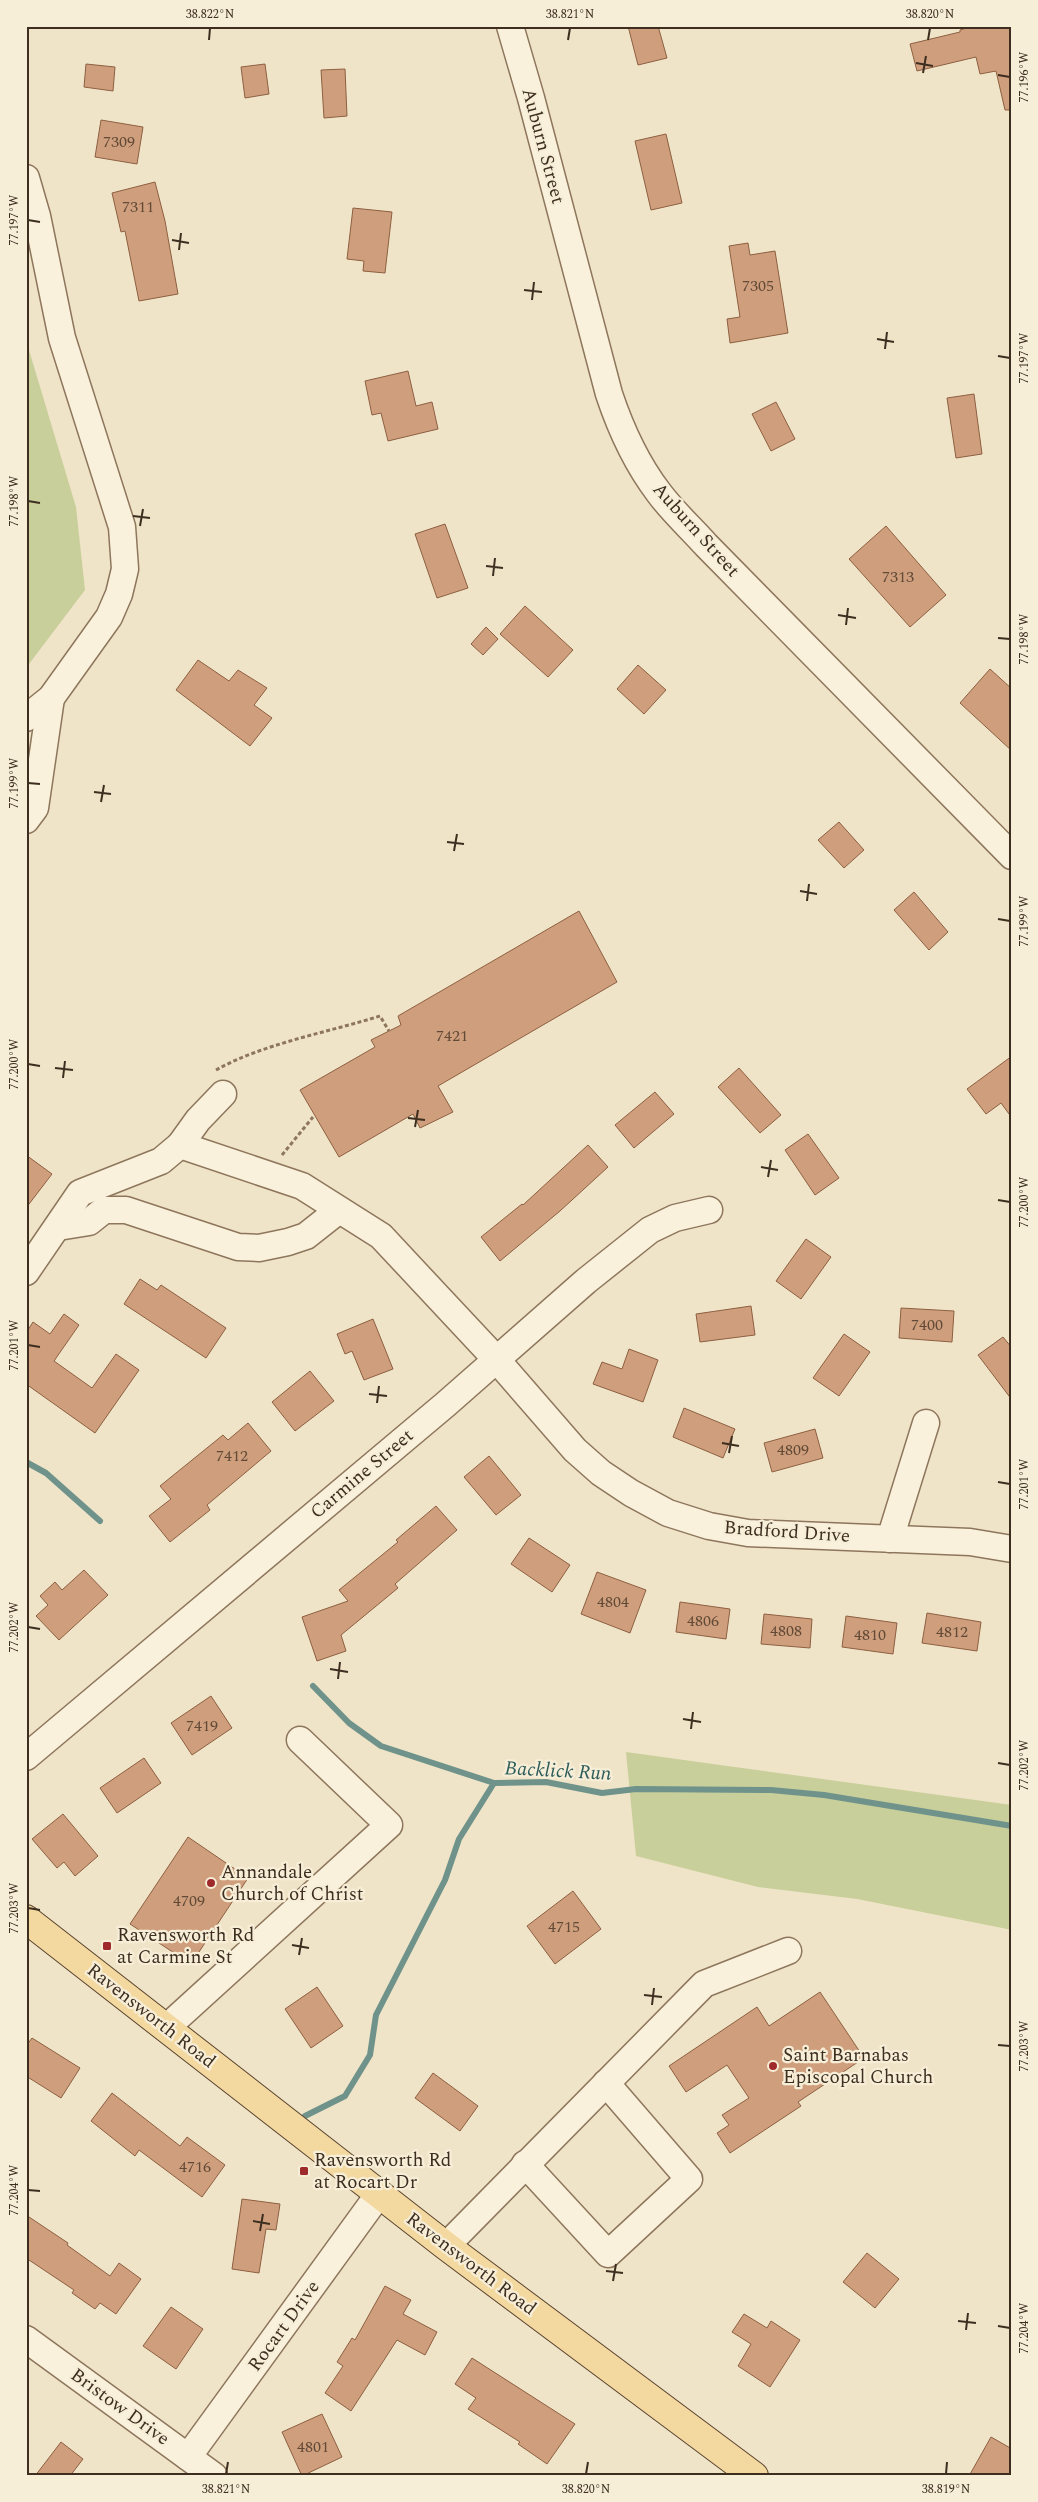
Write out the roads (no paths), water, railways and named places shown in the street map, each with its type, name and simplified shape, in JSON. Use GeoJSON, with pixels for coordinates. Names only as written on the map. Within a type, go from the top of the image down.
{"type":"FeatureCollection","features":[{"type":"Feature","properties":{"kind":"main road","name":"Ravensworth Road"},"geometry":{"type":"LineString","coordinates":[[26,1919],[446,2246],[754,2476]]}},
{"type":"Feature","properties":{"kind":"street","name":"Auburn Street"},"geometry":{"type":"LineString","coordinates":[[510,26],[531,98],[608,394],[622,431],[634,455],[660,494],[706,545],[1012,856]]}},
{"type":"Feature","properties":{"kind":"street"},"geometry":{"type":"LineString","coordinates":[[26,178],[37,216],[62,338],[122,527],[125,569],[119,594],[109,617],[51,698],[26,718]]}},
{"type":"Feature","properties":{"kind":"street"},"geometry":{"type":"LineString","coordinates":[[26,820],[35,808],[51,698]]}},
{"type":"Feature","properties":{"kind":"street"},"geometry":{"type":"LineString","coordinates":[[26,1272],[80,1193],[161,1161],[180,1144],[198,1120],[217,1084]]}},
{"type":"Feature","properties":{"kind":"street","name":"Bradford Drive"},"geometry":{"type":"LineString","coordinates":[[180,1144],[302,1186],[381,1236],[496,1359],[575,1450],[616,1483],[668,1513],[709,1526],[748,1533],[970,1542],[1012,1549]]}},
{"type":"Feature","properties":{"kind":"street"},"geometry":{"type":"LineString","coordinates":[[58,1227],[89,1222],[104,1210],[126,1210],[238,1247],[259,1248],[306,1236],[339,1210]]}},
{"type":"Feature","properties":{"kind":"street","name":"Carmine Street"},"geometry":{"type":"LineString","coordinates":[[26,1757],[446,1404],[586,1281],[650,1230],[675,1218],[709,1210]]}},
{"type":"Feature","properties":{"kind":"street"},"geometry":{"type":"LineString","coordinates":[[890,1539],[926,1423]]}},
{"type":"Feature","properties":{"kind":"street"},"geometry":{"type":"LineString","coordinates":[[166,2028],[389,1825],[300,1740]]}},
{"type":"Feature","properties":{"kind":"street"},"geometry":{"type":"LineString","coordinates":[[446,2246],[704,1984],[788,1951]]}},
{"type":"Feature","properties":{"kind":"street"},"geometry":{"type":"LineString","coordinates":[[525,2164],[608,2254],[689,2179],[606,2083]]}},
{"type":"Feature","properties":{"kind":"street","name":"Rocart Drive"},"geometry":{"type":"LineString","coordinates":[[188,2457],[379,2194]]}},
{"type":"Feature","properties":{"kind":"street","name":"Bristow Drive"},"geometry":{"type":"LineString","coordinates":[[26,2339],[214,2476]]}},
{"type":"Feature","properties":{"kind":"waterway"},"geometry":{"type":"LineString","coordinates":[[26,1462],[46,1473],[100,1521]]}},
{"type":"Feature","properties":{"kind":"waterway"},"geometry":{"type":"LineString","coordinates":[[313,1686],[349,1723],[381,1746],[494,1783]]}},
{"type":"Feature","properties":{"kind":"waterway","name":"Backlick Run"},"geometry":{"type":"LineString","coordinates":[[305,2116],[345,2096],[370,2055],[376,2015],[445,1880],[459,1839],[494,1783],[546,1782],[602,1793],[636,1789],[771,1790],[824,1795],[1012,1826]]}},
{"type":"Feature","properties":{"kind":"place","name":"Annandale Church of Christ"},"geometry":{"type":"Point","coordinates":[211,1883]}},
{"type":"Feature","properties":{"kind":"place","name":"Ravensworth Rd at Carmine St"},"geometry":{"type":"Point","coordinates":[107,1946]}},
{"type":"Feature","properties":{"kind":"place","name":"Saint Barnabas Episcopal Church"},"geometry":{"type":"Point","coordinates":[773,2066]}},
{"type":"Feature","properties":{"kind":"place","name":"Ravensworth Rd at Rocart Dr"},"geometry":{"type":"Point","coordinates":[304,2171]}}]}
